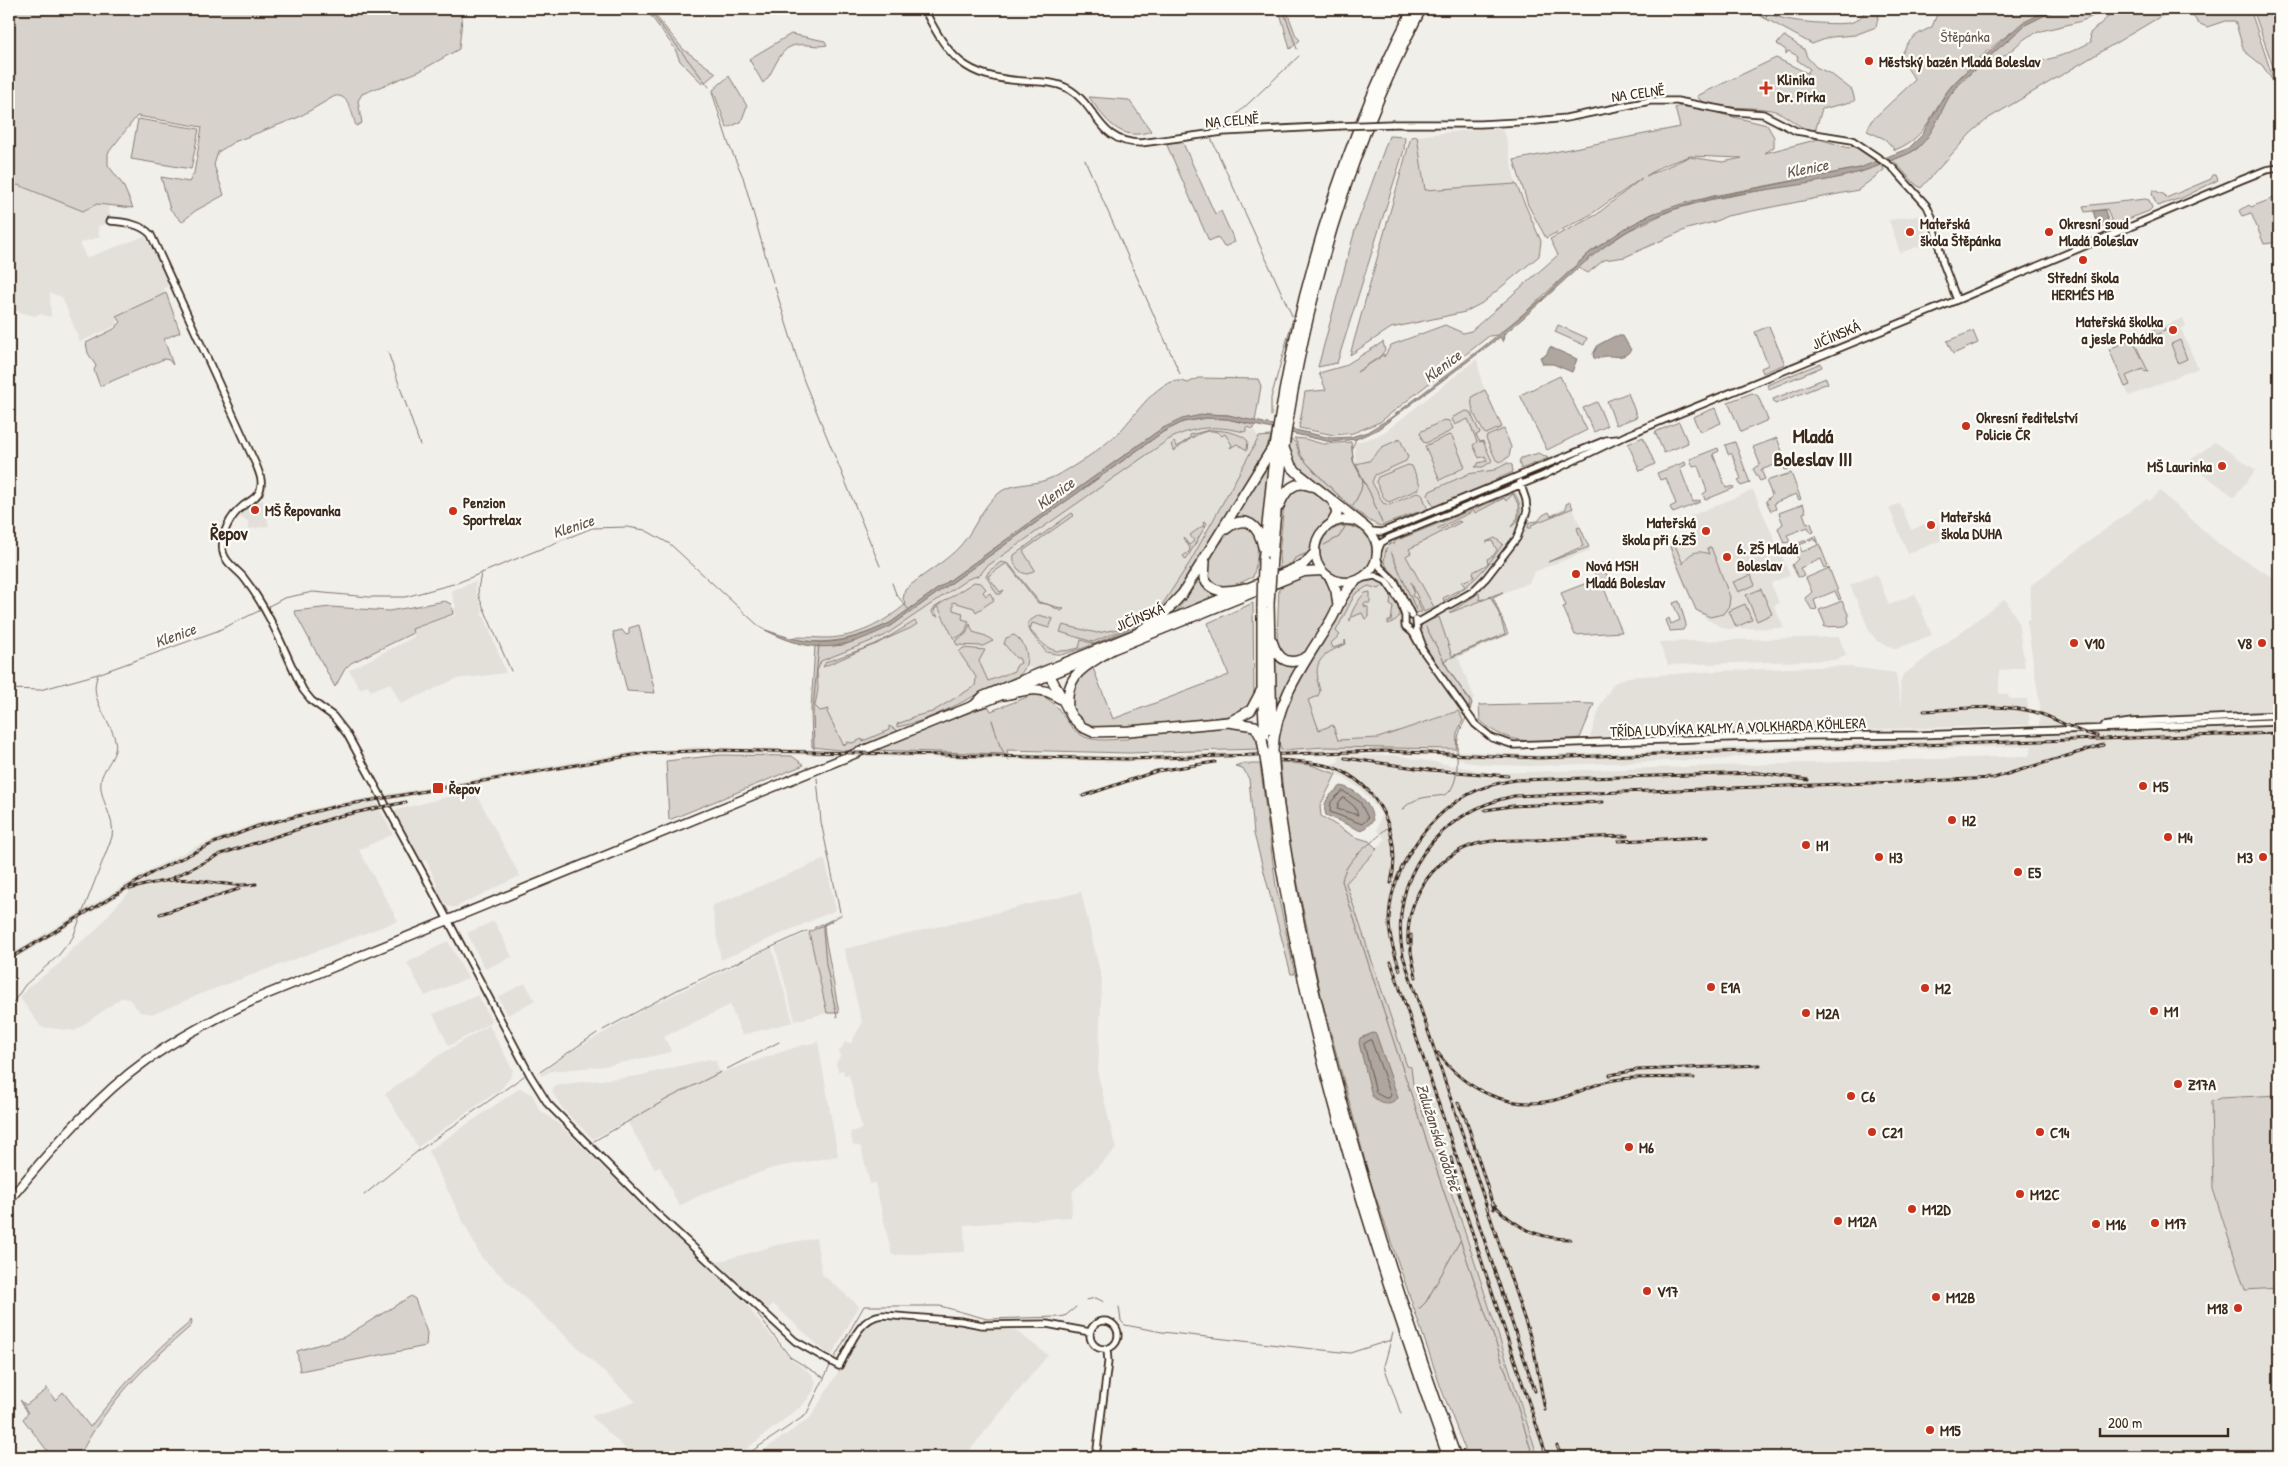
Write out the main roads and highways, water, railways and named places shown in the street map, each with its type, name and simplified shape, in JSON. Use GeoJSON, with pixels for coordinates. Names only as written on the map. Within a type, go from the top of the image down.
{"type":"FeatureCollection","features":[{"type":"Feature","properties":{"kind":"highway"},"geometry":{"type":"LineString","coordinates":[[1413,9],[1369,99],[1336,186],[1304,303],[1280,442],[1268,559],[1262,686],[1283,884],[1297,957],[1378,1250],[1448,1457]]}},
{"type":"Feature","properties":{"kind":"highway"},"geometry":{"type":"LineString","coordinates":[[1284,417],[1331,229],[1375,109],[1421,9]]}},
{"type":"Feature","properties":{"kind":"highway"},"geometry":{"type":"LineString","coordinates":[[1280,442],[1291,466],[1312,486],[1362,524]]}},
{"type":"Feature","properties":{"kind":"highway"},"geometry":{"type":"LineString","coordinates":[[1268,559],[1274,521],[1280,442]]}},
{"type":"Feature","properties":{"kind":"highway"},"geometry":{"type":"LineString","coordinates":[[1140,631],[1172,608],[1280,442]]}},
{"type":"Feature","properties":{"kind":"highway"},"geometry":{"type":"LineString","coordinates":[[1274,521],[1282,497],[1290,487],[1301,484],[1312,486]]}},
{"type":"Feature","properties":{"kind":"highway"},"geometry":{"type":"LineString","coordinates":[[1332,524],[1337,514],[1334,503]]}},
{"type":"Feature","properties":{"kind":"highway"},"geometry":{"type":"LineString","coordinates":[[1224,530],[1239,521],[1253,526],[1268,559]]}},
{"type":"Feature","properties":{"kind":"highway"},"geometry":{"type":"LineString","coordinates":[[1205,560],[1204,578],[1212,588],[1224,591],[1246,588]]}},
{"type":"Feature","properties":{"kind":"highway"},"geometry":{"type":"LineString","coordinates":[[1331,579],[1336,591],[1338,606]]}},
{"type":"Feature","properties":{"kind":"highway"},"geometry":{"type":"LineString","coordinates":[[1268,739],[1286,697],[1346,590],[1359,580]]}},
{"type":"Feature","properties":{"kind":"highway"},"geometry":{"type":"LineString","coordinates":[[1266,606],[1269,629],[1268,739]]}},
{"type":"Feature","properties":{"kind":"highway"},"geometry":{"type":"LineString","coordinates":[[1269,629],[1275,650],[1281,659],[1297,662],[1309,655]]}},
{"type":"Feature","properties":{"kind":"highway"},"geometry":{"type":"LineString","coordinates":[[1068,709],[1068,691],[1075,675],[1111,650]]}},
{"type":"Feature","properties":{"kind":"highway"},"geometry":{"type":"LineString","coordinates":[[1048,673],[1072,718],[1082,727],[1101,733],[1228,722],[1255,726],[1268,739],[1273,750],[1272,776],[1291,890],[1320,1019],[1366,1184],[1440,1414],[1456,1457]]}},
{"type":"Feature","properties":{"kind":"highway"},"geometry":{"type":"LineString","coordinates":[[1228,722],[1240,718],[1251,710],[1262,686]]}},
{"type":"Feature","properties":{"kind":"highway"},"geometry":{"type":"LineString","coordinates":[[1005,694],[1035,688],[1051,692],[1062,700]]}},
{"type":"Feature","properties":{"kind":"highway"},"geometry":{"type":"LineString","coordinates":[[1440,1414],[1460,1457]]}},
{"type":"Feature","properties":{"kind":"main road"},"geometry":{"type":"LineString","coordinates":[[1332,524],[1347,520],[1362,524]]}},
{"type":"Feature","properties":{"kind":"main road","name":"JIČÍNSKÁ"},"geometry":{"type":"LineString","coordinates":[[9,1200],[74,1125],[133,1071],[168,1046],[222,1015],[260,997],[821,766],[974,704],[1005,694],[1140,631],[1303,565],[1315,552],[1319,535],[1332,524]]}},
{"type":"Feature","properties":{"kind":"main road","name":"JIČÍNSKÁ"},"geometry":{"type":"LineString","coordinates":[[1359,580],[1371,571],[1378,554],[1376,540],[1362,524]]}},
{"type":"Feature","properties":{"kind":"main road"},"geometry":{"type":"LineString","coordinates":[[1315,552],[1316,560],[1322,571],[1331,579],[1343,583],[1359,580]]}},
{"type":"Feature","properties":{"kind":"main road","name":"JIČÍNSKÁ"},"geometry":{"type":"LineString","coordinates":[[974,704],[983,696],[1111,650],[1304,572],[1322,571]]}},
{"type":"Feature","properties":{"kind":"water"},"geometry":{"type":"Polygon","coordinates":[[[2051,9],[2057,9],[2025,25],[1956,86],[1925,141],[1908,154],[1859,172],[1800,185],[1710,199],[1680,207],[1652,218],[1631,229],[1593,256],[1504,334],[1503,342],[1500,337],[1377,430],[1356,439],[1331,442],[1227,419],[1206,418],[1183,422],[1163,432],[891,626],[857,641],[827,647],[797,643],[763,629],[798,639],[827,642],[856,637],[890,623],[1161,429],[1182,419],[1206,414],[1228,415],[1331,438],[1351,437],[1367,432],[1389,419],[1483,347],[1542,299],[1589,253],[1626,228],[1652,214],[1687,202],[1860,168],[1909,148],[1922,135],[1954,83],[2022,23],[2051,9]]]}},
{"type":"Feature","properties":{"kind":"water"},"geometry":{"type":"Polygon","coordinates":[[[2105,210],[2109,224],[2098,228],[2093,211],[2105,210]]]}},
{"type":"Feature","properties":{"kind":"water"},"geometry":{"type":"Polygon","coordinates":[[[1615,336],[1623,336],[1631,350],[1623,356],[1594,358],[1593,354],[1598,345],[1615,336]]]}},
{"type":"Feature","properties":{"kind":"water"},"geometry":{"type":"Polygon","coordinates":[[[1550,347],[1577,359],[1572,372],[1553,364],[1543,364],[1540,357],[1546,355],[1550,347]]]}},
{"type":"Feature","properties":{"kind":"water"},"geometry":{"type":"Polygon","coordinates":[[[1341,786],[1358,794],[1370,808],[1373,821],[1361,831],[1326,815],[1326,802],[1341,786]]]}},
{"type":"Feature","properties":{"kind":"water"},"geometry":{"type":"Polygon","coordinates":[[[1373,1033],[1376,1034],[1398,1098],[1388,1103],[1379,1101],[1372,1096],[1359,1043],[1360,1038],[1373,1033]]]}},
{"type":"Feature","properties":{"kind":"waterway"},"geometry":{"type":"LineString","coordinates":[[648,9],[709,87]]}},
{"type":"Feature","properties":{"kind":"waterway"},"geometry":{"type":"LineString","coordinates":[[1283,9],[1297,49]]}},
{"type":"Feature","properties":{"kind":"waterway"},"geometry":{"type":"LineString","coordinates":[[1230,124],[1235,116],[1299,56]]}},
{"type":"Feature","properties":{"kind":"waterway"},"geometry":{"type":"LineString","coordinates":[[712,92],[729,145],[743,177],[773,282]]}},
{"type":"Feature","properties":{"kind":"waterway"},"geometry":{"type":"LineString","coordinates":[[1211,138],[1293,318],[1271,398],[1271,416]]}},
{"type":"Feature","properties":{"kind":"waterway"},"geometry":{"type":"LineString","coordinates":[[1085,160],[1180,374]]}},
{"type":"Feature","properties":{"kind":"waterway"},"geometry":{"type":"LineString","coordinates":[[775,287],[804,381],[880,566]]}},
{"type":"Feature","properties":{"kind":"waterway"},"geometry":{"type":"LineString","coordinates":[[388,352],[420,445]]}},
{"type":"Feature","properties":{"kind":"waterway","name":"Zalužanská vodoteč"},"geometry":{"type":"LineString","coordinates":[[1356,439],[1352,448],[1353,461],[1370,493],[1382,523]]}},
{"type":"Feature","properties":{"kind":"waterway"},"geometry":{"type":"LineString","coordinates":[[1353,506],[1361,490],[1363,479]]}},
{"type":"Feature","properties":{"kind":"waterway","name":"Klenice"},"geometry":{"type":"LineString","coordinates":[[267,607],[284,598],[313,592],[369,597],[405,597],[457,583],[592,528],[627,527],[645,530],[670,544],[762,629]]}},
{"type":"Feature","properties":{"kind":"waterway"},"geometry":{"type":"LineString","coordinates":[[1324,545],[1339,537],[1345,527]]}},
{"type":"Feature","properties":{"kind":"waterway","name":"Zalužanská vodoteč"},"geometry":{"type":"LineString","coordinates":[[1391,552],[1417,612]]}},
{"type":"Feature","properties":{"kind":"waterway"},"geometry":{"type":"LineString","coordinates":[[1276,570],[1292,563],[1295,558],[1305,554]]}},
{"type":"Feature","properties":{"kind":"waterway"},"geometry":{"type":"LineString","coordinates":[[481,574],[478,589],[479,597],[511,671]]}},
{"type":"Feature","properties":{"kind":"waterway"},"geometry":{"type":"LineString","coordinates":[[892,583],[896,594],[909,610]]}},
{"type":"Feature","properties":{"kind":"waterway","name":"Klenice"},"geometry":{"type":"LineString","coordinates":[[9,689],[40,690],[98,674],[217,631],[261,610]]}},
{"type":"Feature","properties":{"kind":"waterway","name":"Zalužanská vodoteč"},"geometry":{"type":"LineString","coordinates":[[1426,627],[1451,674],[1472,703],[1469,713]]}},
{"type":"Feature","properties":{"kind":"waterway"},"geometry":{"type":"LineString","coordinates":[[814,749],[813,709],[819,645]]}},
{"type":"Feature","properties":{"kind":"waterway"},"geometry":{"type":"LineString","coordinates":[[9,1009],[25,985],[58,956],[73,937],[112,837],[112,823],[102,794],[101,780],[113,756],[116,745],[97,700],[95,683],[98,675]]}},
{"type":"Feature","properties":{"kind":"waterway","name":"Zalužanská vodoteč"},"geometry":{"type":"LineString","coordinates":[[1402,810],[1416,800],[1447,794],[1450,791],[1456,777],[1459,734],[1467,716]]}},
{"type":"Feature","properties":{"kind":"waterway"},"geometry":{"type":"LineString","coordinates":[[992,720],[1000,746],[1009,761]]}},
{"type":"Feature","properties":{"kind":"waterway"},"geometry":{"type":"LineString","coordinates":[[817,778],[821,822],[840,912]]}},
{"type":"Feature","properties":{"kind":"waterway","name":"Zalužanská vodoteč"},"geometry":{"type":"LineString","coordinates":[[1381,833],[1387,828]]}},
{"type":"Feature","properties":{"kind":"waterway","name":"Zalužanská vodoteč"},"geometry":{"type":"LineString","coordinates":[[1380,835],[1347,867],[1342,881],[1385,1016],[1533,1457]]}},
{"type":"Feature","properties":{"kind":"waterway"},"geometry":{"type":"LineString","coordinates":[[837,1017],[826,964],[823,924],[841,915]]}},
{"type":"Feature","properties":{"kind":"waterway"},"geometry":{"type":"LineString","coordinates":[[814,928],[822,924]]}},
{"type":"Feature","properties":{"kind":"waterway"},"geometry":{"type":"LineString","coordinates":[[603,1030],[679,989],[807,931]]}},
{"type":"Feature","properties":{"kind":"waterway"},"geometry":{"type":"LineString","coordinates":[[540,1072],[597,1033]]}},
{"type":"Feature","properties":{"kind":"waterway"},"geometry":{"type":"LineString","coordinates":[[727,1069],[779,1042]]}},
{"type":"Feature","properties":{"kind":"waterway"},"geometry":{"type":"LineString","coordinates":[[594,1141],[669,1098],[721,1072]]}},
{"type":"Feature","properties":{"kind":"waterway"},"geometry":{"type":"LineString","coordinates":[[364,1195],[418,1151],[524,1076]]}},
{"type":"Feature","properties":{"kind":"waterway"},"geometry":{"type":"LineString","coordinates":[[1412,1309],[1420,1308],[1426,1302],[1460,1241]]}},
{"type":"Feature","properties":{"kind":"waterway"},"geometry":{"type":"LineString","coordinates":[[1086,1300],[1096,1298],[1104,1302]]}},
{"type":"Feature","properties":{"kind":"waterway"},"geometry":{"type":"LineString","coordinates":[[835,1357],[864,1306],[940,1306],[987,1319],[1058,1317],[1065,1316],[1076,1307]]}},
{"type":"Feature","properties":{"kind":"waterway"},"geometry":{"type":"LineString","coordinates":[[1119,1307],[1121,1321],[1125,1325],[1162,1332],[1350,1353],[1391,1340]]}},
{"type":"Feature","properties":{"kind":"waterway"},"geometry":{"type":"LineString","coordinates":[[758,1315],[790,1357],[823,1377]]}},
{"type":"Feature","properties":{"kind":"waterway"},"geometry":{"type":"LineString","coordinates":[[1393,1333],[1384,1366],[1401,1414]]}},
{"type":"Feature","properties":{"kind":"waterway"},"geometry":{"type":"LineString","coordinates":[[743,1457],[806,1415],[830,1366]]}},
{"type":"Feature","properties":{"kind":"railway"},"geometry":{"type":"LineString","coordinates":[[1924,711],[1980,707],[2022,709],[2035,712],[2097,736]]}},
{"type":"Feature","properties":{"kind":"railway"},"geometry":{"type":"LineString","coordinates":[[9,959],[155,871],[214,843],[258,826],[333,807],[645,753],[717,750],[1127,759],[1383,751],[1538,758],[2279,733]]}},
{"type":"Feature","properties":{"kind":"railway"},"geometry":{"type":"LineString","coordinates":[[1904,782],[1994,778],[2103,745]]}},
{"type":"Feature","properties":{"kind":"railway"},"geometry":{"type":"LineString","coordinates":[[1345,758],[1430,770],[1508,776]]}},
{"type":"Feature","properties":{"kind":"railway"},"geometry":{"type":"LineString","coordinates":[[1278,760],[1332,767],[1349,775],[1375,799],[1384,814],[1390,830],[1394,865],[1391,883]]}},
{"type":"Feature","properties":{"kind":"railway"},"geometry":{"type":"LineString","coordinates":[[1083,796],[1157,771],[1215,762]]}},
{"type":"Feature","properties":{"kind":"railway"},"geometry":{"type":"LineString","coordinates":[[1753,772],[1808,780]]}},
{"type":"Feature","properties":{"kind":"railway"},"geometry":{"type":"LineString","coordinates":[[1400,970],[1389,927],[1395,885],[1402,867],[1423,834],[1435,819],[1464,797],[1489,786],[1515,780],[1760,773]]}},
{"type":"Feature","properties":{"kind":"railway"},"geometry":{"type":"LineString","coordinates":[[1545,1410],[1533,1345],[1403,956],[1400,927],[1403,900],[1411,875],[1424,852],[1441,833],[1462,817],[1487,804],[1514,796],[1899,782]]}},
{"type":"Feature","properties":{"kind":"railway"},"geometry":{"type":"LineString","coordinates":[[168,880],[221,854],[339,816],[406,802]]}},
{"type":"Feature","properties":{"kind":"railway"},"geometry":{"type":"LineString","coordinates":[[1485,810],[1512,806],[1603,802]]}},
{"type":"Feature","properties":{"kind":"railway"},"geometry":{"type":"LineString","coordinates":[[1408,943],[1408,927],[1411,912],[1423,884],[1443,862],[1470,846],[1494,841],[1627,836]]}},
{"type":"Feature","properties":{"kind":"railway"},"geometry":{"type":"LineString","coordinates":[[1619,841],[1708,837]]}},
{"type":"Feature","properties":{"kind":"railway"},"geometry":{"type":"LineString","coordinates":[[130,889],[170,880],[193,880],[232,885],[256,884]]}},
{"type":"Feature","properties":{"kind":"railway"},"geometry":{"type":"LineString","coordinates":[[160,914],[239,889]]}},
{"type":"Feature","properties":{"kind":"railway"},"geometry":{"type":"LineString","coordinates":[[1411,935],[1411,952],[1416,977]]}},
{"type":"Feature","properties":{"kind":"railway"},"geometry":{"type":"LineString","coordinates":[[1391,962],[1535,1391]]}},
{"type":"Feature","properties":{"kind":"railway"},"geometry":{"type":"LineString","coordinates":[[1438,1053],[1449,1067],[1476,1088],[1491,1096],[1524,1103],[1559,1099],[1600,1083],[1614,1080],[1694,1078]]}},
{"type":"Feature","properties":{"kind":"railway"},"geometry":{"type":"LineString","coordinates":[[1610,1075],[1637,1070],[1760,1065]]}},
{"type":"Feature","properties":{"kind":"railway"},"geometry":{"type":"LineString","coordinates":[[1458,1103],[1466,1119],[1494,1209]]}},
{"type":"Feature","properties":{"kind":"railway"},"geometry":{"type":"LineString","coordinates":[[1451,1158],[1459,1193],[1547,1457]]}},
{"type":"Feature","properties":{"kind":"railway"},"geometry":{"type":"LineString","coordinates":[[1492,1202],[1517,1225],[1527,1230],[1547,1237],[1570,1239]]}},
{"type":"Feature","properties":{"kind":"railway"},"geometry":{"type":"LineString","coordinates":[[1557,1446],[1562,1457]]}},
{"type":"Feature","properties":{"kind":"place","name":"Městský bazén Mladá Boleslav"},"geometry":{"type":"Point","coordinates":[1869,61]}},
{"type":"Feature","properties":{"kind":"place","name":"Klinika Dr. Pírka"},"geometry":{"type":"Point","coordinates":[1766,88]}},
{"type":"Feature","properties":{"kind":"place","name":"Mateřská škola Štěpánka"},"geometry":{"type":"Point","coordinates":[1910,232]}},
{"type":"Feature","properties":{"kind":"place","name":"Okresní soud Mladá Boleslav"},"geometry":{"type":"Point","coordinates":[2049,232]}},
{"type":"Feature","properties":{"kind":"place","name":"Střední škola HERMÉS MB"},"geometry":{"type":"Point","coordinates":[2083,260]}},
{"type":"Feature","properties":{"kind":"place","name":"Mateřská školka a jesle Pohádka"},"geometry":{"type":"Point","coordinates":[2173,330]}},
{"type":"Feature","properties":{"kind":"place","name":"Okresní ředitelství Policie ČR"},"geometry":{"type":"Point","coordinates":[1966,426]}},
{"type":"Feature","properties":{"kind":"place","name":"MŠ Laurinka"},"geometry":{"type":"Point","coordinates":[2222,466]}},
{"type":"Feature","properties":{"kind":"place","name":"MŠ Řepovanka"},"geometry":{"type":"Point","coordinates":[255,510]}},
{"type":"Feature","properties":{"kind":"place","name":"Penzion Sportrelax"},"geometry":{"type":"Point","coordinates":[453,511]}},
{"type":"Feature","properties":{"kind":"place","name":"Mateřská škola DUHA"},"geometry":{"type":"Point","coordinates":[1931,525]}},
{"type":"Feature","properties":{"kind":"place","name":"Mateřská škola při 6.ZŠ"},"geometry":{"type":"Point","coordinates":[1706,531]}},
{"type":"Feature","properties":{"kind":"place","name":"6. ZŠ Mladá Boleslav"},"geometry":{"type":"Point","coordinates":[1727,557]}},
{"type":"Feature","properties":{"kind":"place","name":"Nová MSH Mladá Boleslav"},"geometry":{"type":"Point","coordinates":[1576,574]}},
{"type":"Feature","properties":{"kind":"place","name":"V10"},"geometry":{"type":"Point","coordinates":[2074,643]}},
{"type":"Feature","properties":{"kind":"place","name":"V8"},"geometry":{"type":"Point","coordinates":[2262,643]}},
{"type":"Feature","properties":{"kind":"place","name":"M5"},"geometry":{"type":"Point","coordinates":[2143,786]}},
{"type":"Feature","properties":{"kind":"place","name":"Řepov"},"geometry":{"type":"Point","coordinates":[438,788]}},
{"type":"Feature","properties":{"kind":"place","name":"H2"},"geometry":{"type":"Point","coordinates":[1952,820]}},
{"type":"Feature","properties":{"kind":"place","name":"M4"},"geometry":{"type":"Point","coordinates":[2168,837]}},
{"type":"Feature","properties":{"kind":"place","name":"H1"},"geometry":{"type":"Point","coordinates":[1806,845]}},
{"type":"Feature","properties":{"kind":"place","name":"H3"},"geometry":{"type":"Point","coordinates":[1879,857]}},
{"type":"Feature","properties":{"kind":"place","name":"M3"},"geometry":{"type":"Point","coordinates":[2263,857]}},
{"type":"Feature","properties":{"kind":"place","name":"E5"},"geometry":{"type":"Point","coordinates":[2018,872]}},
{"type":"Feature","properties":{"kind":"place","name":"E1A"},"geometry":{"type":"Point","coordinates":[1711,987]}},
{"type":"Feature","properties":{"kind":"place","name":"M2"},"geometry":{"type":"Point","coordinates":[1925,988]}},
{"type":"Feature","properties":{"kind":"place","name":"M1"},"geometry":{"type":"Point","coordinates":[2154,1011]}},
{"type":"Feature","properties":{"kind":"place","name":"M2A"},"geometry":{"type":"Point","coordinates":[1806,1013]}},
{"type":"Feature","properties":{"kind":"place","name":"Z17A"},"geometry":{"type":"Point","coordinates":[2178,1084]}},
{"type":"Feature","properties":{"kind":"place","name":"C6"},"geometry":{"type":"Point","coordinates":[1851,1096]}},
{"type":"Feature","properties":{"kind":"place","name":"C21"},"geometry":{"type":"Point","coordinates":[1872,1132]}},
{"type":"Feature","properties":{"kind":"place","name":"C14"},"geometry":{"type":"Point","coordinates":[2040,1132]}},
{"type":"Feature","properties":{"kind":"place","name":"M6"},"geometry":{"type":"Point","coordinates":[1629,1147]}},
{"type":"Feature","properties":{"kind":"place","name":"M12C"},"geometry":{"type":"Point","coordinates":[2020,1194]}},
{"type":"Feature","properties":{"kind":"place","name":"M12D"},"geometry":{"type":"Point","coordinates":[1912,1209]}},
{"type":"Feature","properties":{"kind":"place","name":"M12A"},"geometry":{"type":"Point","coordinates":[1838,1221]}},
{"type":"Feature","properties":{"kind":"place","name":"M17"},"geometry":{"type":"Point","coordinates":[2155,1223]}},
{"type":"Feature","properties":{"kind":"place","name":"M16"},"geometry":{"type":"Point","coordinates":[2096,1224]}},
{"type":"Feature","properties":{"kind":"place","name":"V17"},"geometry":{"type":"Point","coordinates":[1647,1291]}},
{"type":"Feature","properties":{"kind":"place","name":"M12B"},"geometry":{"type":"Point","coordinates":[1936,1297]}},
{"type":"Feature","properties":{"kind":"place","name":"M18"},"geometry":{"type":"Point","coordinates":[2238,1308]}},
{"type":"Feature","properties":{"kind":"place","name":"M15"},"geometry":{"type":"Point","coordinates":[1930,1430]}},
{"type":"Feature","properties":{"kind":"district","name":"Mladá Boleslav III"},"geometry":{"type":"Point","coordinates":[1813,446]}},
{"type":"Feature","properties":{"kind":"district","name":"Řepov"},"geometry":{"type":"Point","coordinates":[229,533]}},
{"type":"Feature","properties":{"kind":"park label","name":"Štěpánka"},"geometry":{"type":"Point","coordinates":[1965,36]}}]}
